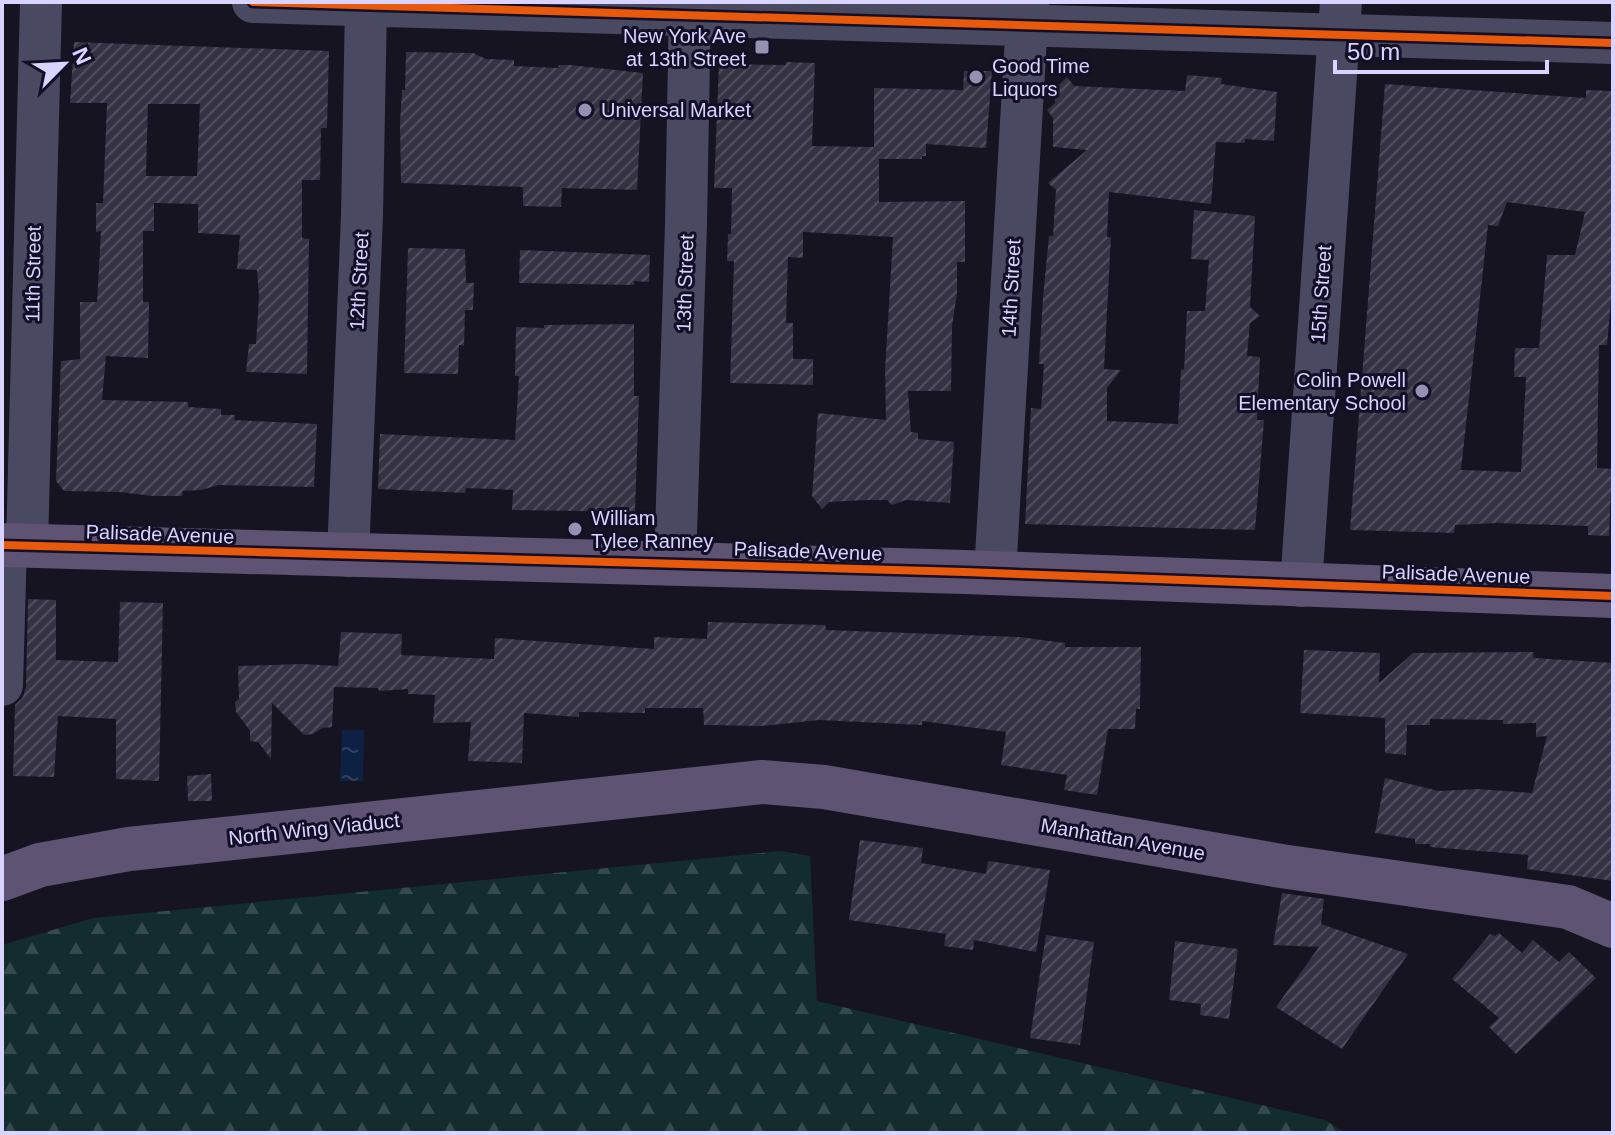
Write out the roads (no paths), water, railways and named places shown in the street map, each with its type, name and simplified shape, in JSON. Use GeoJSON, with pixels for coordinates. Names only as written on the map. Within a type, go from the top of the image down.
{"type":"FeatureCollection","features":[{"type":"Feature","properties":{"kind":"main road","name":"Palisade Avenue"},"geometry":{"type":"LineString","coordinates":[[12,545],[675,563],[1613,596]]}},
{"type":"Feature","properties":{"kind":"main road","name":"Manhattan Avenue"},"geometry":{"type":"LineString","coordinates":[[630,794],[762,782],[824,787],[1281,866],[1568,907],[1613,926]]}},
{"type":"Feature","properties":{"kind":"main road","name":"North Wing Viaduct"},"geometry":{"type":"LineString","coordinates":[[2,879],[40,865],[129,849],[630,794]]}},
{"type":"Feature","properties":{"kind":"street","name":"11th Street"},"geometry":{"type":"LineString","coordinates":[[2,685],[41,2]]}},
{"type":"Feature","properties":{"kind":"street"},"geometry":{"type":"LineString","coordinates":[[253,2],[1340,19],[1613,43]]}},
{"type":"Feature","properties":{"kind":"street","name":"12th Street"},"geometry":{"type":"LineString","coordinates":[[348,556],[362,215],[381,5]]}},
{"type":"Feature","properties":{"kind":"street","name":"13th Street"},"geometry":{"type":"LineString","coordinates":[[675,563],[690,9]]}},
{"type":"Feature","properties":{"kind":"street","name":"14th Street"},"geometry":{"type":"LineString","coordinates":[[995,574],[1027,14]]}},
{"type":"Feature","properties":{"kind":"street","name":"15th Street"},"geometry":{"type":"LineString","coordinates":[[1301,586],[1340,19]]}},
{"type":"Feature","properties":{"kind":"water"},"geometry":{"type":"Polygon","coordinates":[[[342,730],[364,730],[363,781],[340,781],[342,730]]]}},
{"type":"Feature","properties":{"kind":"place","name":"New York Ave at 13th Street"},"geometry":{"type":"Point","coordinates":[762,47]}},
{"type":"Feature","properties":{"kind":"place","name":"Good Time Liquors"},"geometry":{"type":"Point","coordinates":[976,77]}},
{"type":"Feature","properties":{"kind":"place","name":"Universal Market"},"geometry":{"type":"Point","coordinates":[585,110]}},
{"type":"Feature","properties":{"kind":"place","name":"Colin Powell Elementary School"},"geometry":{"type":"Point","coordinates":[1422,391]}},
{"type":"Feature","properties":{"kind":"place","name":"William Tylee Ranney"},"geometry":{"type":"Point","coordinates":[575,529]}}]}
